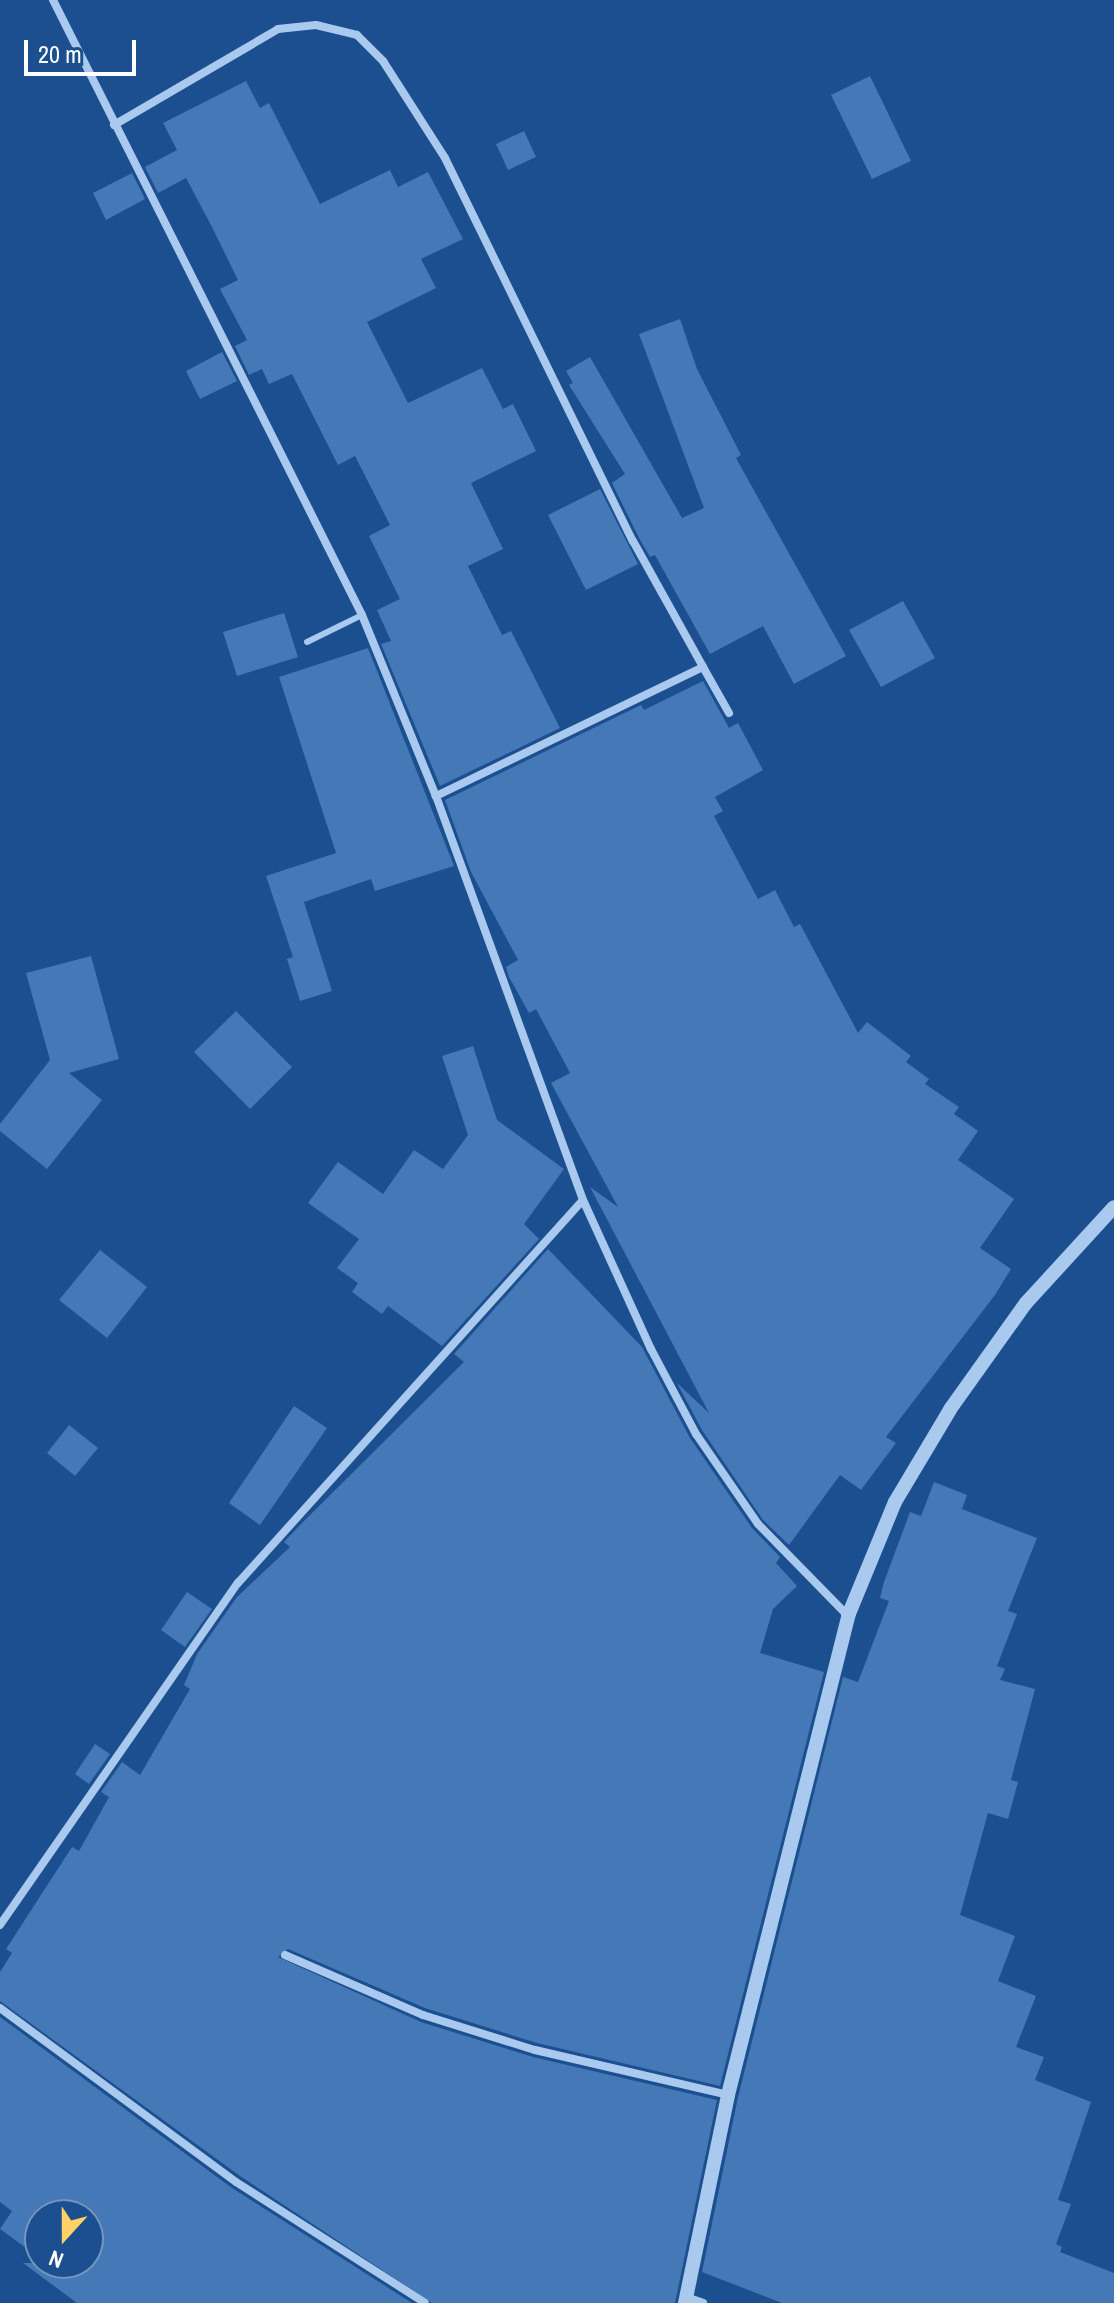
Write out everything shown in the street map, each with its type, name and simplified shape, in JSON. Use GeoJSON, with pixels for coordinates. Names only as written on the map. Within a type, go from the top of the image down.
{"type":"FeatureCollection","features":[{"type":"Feature","properties":{"kind":"street"},"geometry":{"type":"LineString","coordinates":[[53,0],[362,615],[436,796],[583,1200],[696,1434],[758,1524],[848,1616]]}},
{"type":"Feature","properties":{"kind":"street"},"geometry":{"type":"LineString","coordinates":[[114,125],[278,29],[316,25],[357,35],[383,61],[445,158],[633,541],[729,713]]}},
{"type":"Feature","properties":{"kind":"street"},"geometry":{"type":"LineString","coordinates":[[436,796],[703,667]]}},
{"type":"Feature","properties":{"kind":"street"},"geometry":{"type":"LineString","coordinates":[[0,1925],[238,1583],[583,1200]]}},
{"type":"Feature","properties":{"kind":"street"},"geometry":{"type":"LineString","coordinates":[[703,2303],[685,2300],[728,2095],[848,1616],[895,1502],[951,1408],[1026,1303],[1114,1207]]}},
{"type":"Feature","properties":{"kind":"street"},"geometry":{"type":"LineString","coordinates":[[285,1955],[423,2015],[521,2046],[728,2095]]}},
{"type":"Feature","properties":{"kind":"street"},"geometry":{"type":"LineString","coordinates":[[0,2008],[236,2182],[425,2303]]}},
{"type":"Feature","properties":{"kind":"lane"},"geometry":{"type":"LineString","coordinates":[[307,642],[362,615]]}},
{"type":"Feature","properties":{"kind":"building"},"geometry":{"type":"Polygon","coordinates":[[[870,76],[911,161],[872,179],[831,95],[870,76]]]}},
{"type":"Feature","properties":{"kind":"building"},"geometry":{"type":"Polygon","coordinates":[[[246,81],[260,108],[269,103],[320,204],[390,170],[398,187],[428,172],[463,239],[421,259],[436,288],[367,322],[408,403],[482,368],[503,409],[513,404],[536,451],[471,483],[503,549],[468,566],[502,635],[511,631],[560,728],[440,786],[381,644],[391,641],[377,610],[400,599],[369,536],[390,525],[355,456],[338,465],[292,374],[269,384],[262,369],[249,375],[235,346],[247,340],[220,289],[238,280],[212,227],[186,178],[158,193],[145,167],[177,150],[163,123],[246,81]]]}},
{"type":"Feature","properties":{"kind":"building"},"geometry":{"type":"Polygon","coordinates":[[[524,131],[536,157],[508,170],[496,144],[524,131]]]}},
{"type":"Feature","properties":{"kind":"building"},"geometry":{"type":"Polygon","coordinates":[[[132,173],[145,199],[106,220],[93,193],[132,173]]]}},
{"type":"Feature","properties":{"kind":"building"},"geometry":{"type":"Polygon","coordinates":[[[680,319],[697,369],[741,455],[736,458],[846,656],[794,684],[763,626],[710,654],[655,555],[650,557],[639,538],[612,483],[625,474],[569,385],[573,383],[566,371],[590,357],[682,518],[704,508],[639,334],[680,319]]]}},
{"type":"Feature","properties":{"kind":"building"},"geometry":{"type":"Polygon","coordinates":[[[222,352],[237,381],[200,399],[186,371],[222,352]]]}},
{"type":"Feature","properties":{"kind":"building"},"geometry":{"type":"Polygon","coordinates":[[[600,489],[638,564],[586,590],[548,515],[600,489]]]}},
{"type":"Feature","properties":{"kind":"building"},"geometry":{"type":"Polygon","coordinates":[[[903,601],[935,658],[881,687],[849,630],[903,601]]]}},
{"type":"Feature","properties":{"kind":"building"},"geometry":{"type":"Polygon","coordinates":[[[284,613],[298,657],[237,676],[223,632],[284,613]]]}},
{"type":"Feature","properties":{"kind":"building"},"geometry":{"type":"Polygon","coordinates":[[[368,648],[454,866],[375,891],[371,879],[304,902],[332,991],[300,1001],[287,959],[293,957],[266,876],[336,853],[279,677],[368,648]]]}},
{"type":"Feature","properties":{"kind":"building"},"geometry":{"type":"Polygon","coordinates":[[[703,681],[729,728],[738,723],[763,770],[715,797],[723,811],[714,816],[758,899],[775,890],[794,927],[800,924],[858,1033],[867,1022],[911,1056],[906,1062],[929,1079],[925,1084],[959,1107],[954,1114],[978,1131],[958,1160],[1014,1199],[980,1248],[1011,1269],[995,1295],[886,1437],[896,1443],[861,1490],[840,1475],[789,1545],[763,1520],[702,1430],[677,1383],[709,1413],[590,1187],[618,1207],[551,1083],[570,1073],[536,1009],[529,1013],[509,977],[506,967],[518,960],[471,872],[445,800],[641,705],[644,710],[703,681]]]}},
{"type":"Feature","properties":{"kind":"building"},"geometry":{"type":"Polygon","coordinates":[[[91,956],[119,1059],[69,1073],[102,1100],[47,1169],[0,1131],[0,1124],[50,1060],[26,973],[91,956]]]}},
{"type":"Feature","properties":{"kind":"building"},"geometry":{"type":"Polygon","coordinates":[[[236,1011],[292,1067],[250,1109],[194,1052],[236,1011]]]}},
{"type":"Feature","properties":{"kind":"building"},"geometry":{"type":"Polygon","coordinates":[[[473,1046],[497,1120],[564,1169],[524,1224],[539,1239],[442,1346],[388,1306],[382,1314],[352,1292],[358,1283],[337,1268],[359,1239],[308,1203],[338,1162],[383,1194],[414,1150],[443,1169],[468,1135],[442,1056],[473,1046]]]}},
{"type":"Feature","properties":{"kind":"building"},"geometry":{"type":"Polygon","coordinates":[[[548,1249],[642,1347],[690,1438],[752,1528],[780,1557],[776,1563],[797,1586],[773,1609],[760,1653],[824,1672],[720,2086],[537,2043],[425,2008],[288,1949],[278,1957],[421,2022],[533,2057],[717,2100],[675,2303],[432,2303],[240,2176],[0,2001],[0,1972],[12,1953],[6,1949],[72,1847],[79,1851],[109,1797],[101,1792],[122,1762],[140,1775],[190,1689],[184,1685],[197,1654],[237,1597],[290,1547],[284,1542],[302,1523],[464,1362],[454,1354],[548,1249]]]}},
{"type":"Feature","properties":{"kind":"building"},"geometry":{"type":"Polygon","coordinates":[[[100,1250],[147,1287],[107,1338],[59,1300],[100,1250]]]}},
{"type":"Feature","properties":{"kind":"building"},"geometry":{"type":"Polygon","coordinates":[[[294,1406],[327,1428],[260,1525],[229,1503],[294,1406]]]}},
{"type":"Feature","properties":{"kind":"building"},"geometry":{"type":"Polygon","coordinates":[[[69,1425],[98,1448],[75,1476],[47,1453],[69,1425]]]}},
{"type":"Feature","properties":{"kind":"building"},"geometry":{"type":"Polygon","coordinates":[[[934,1482],[967,1495],[962,1509],[1037,1538],[1008,1611],[1017,1614],[997,1666],[1005,1669],[1000,1680],[1035,1689],[1011,1780],[1018,1782],[1008,1819],[988,1813],[960,1915],[1015,1936],[998,1981],[1036,1996],[1016,2047],[1044,2057],[1035,2080],[1091,2102],[1058,2200],[1071,2204],[1056,2244],[1062,2247],[1060,2252],[1114,2273],[1114,2303],[782,2303],[702,2272],[738,2097],[843,1677],[858,1682],[889,1601],[880,1598],[910,1512],[921,1516],[934,1482]]]}},
{"type":"Feature","properties":{"kind":"building"},"geometry":{"type":"Polygon","coordinates":[[[187,1592],[212,1609],[185,1647],[161,1630],[187,1592]]]}},
{"type":"Feature","properties":{"kind":"building"},"geometry":{"type":"Polygon","coordinates":[[[95,1744],[110,1754],[89,1784],[75,1774],[95,1744]]]}},
{"type":"Feature","properties":{"kind":"building"},"geometry":{"type":"Polygon","coordinates":[[[0,2017],[232,2188],[412,2303],[77,2303],[45,2279],[104,2279],[104,2199],[24,2199],[24,2246],[0,2229],[12,2211],[0,2202],[0,2017]]]}}]}
